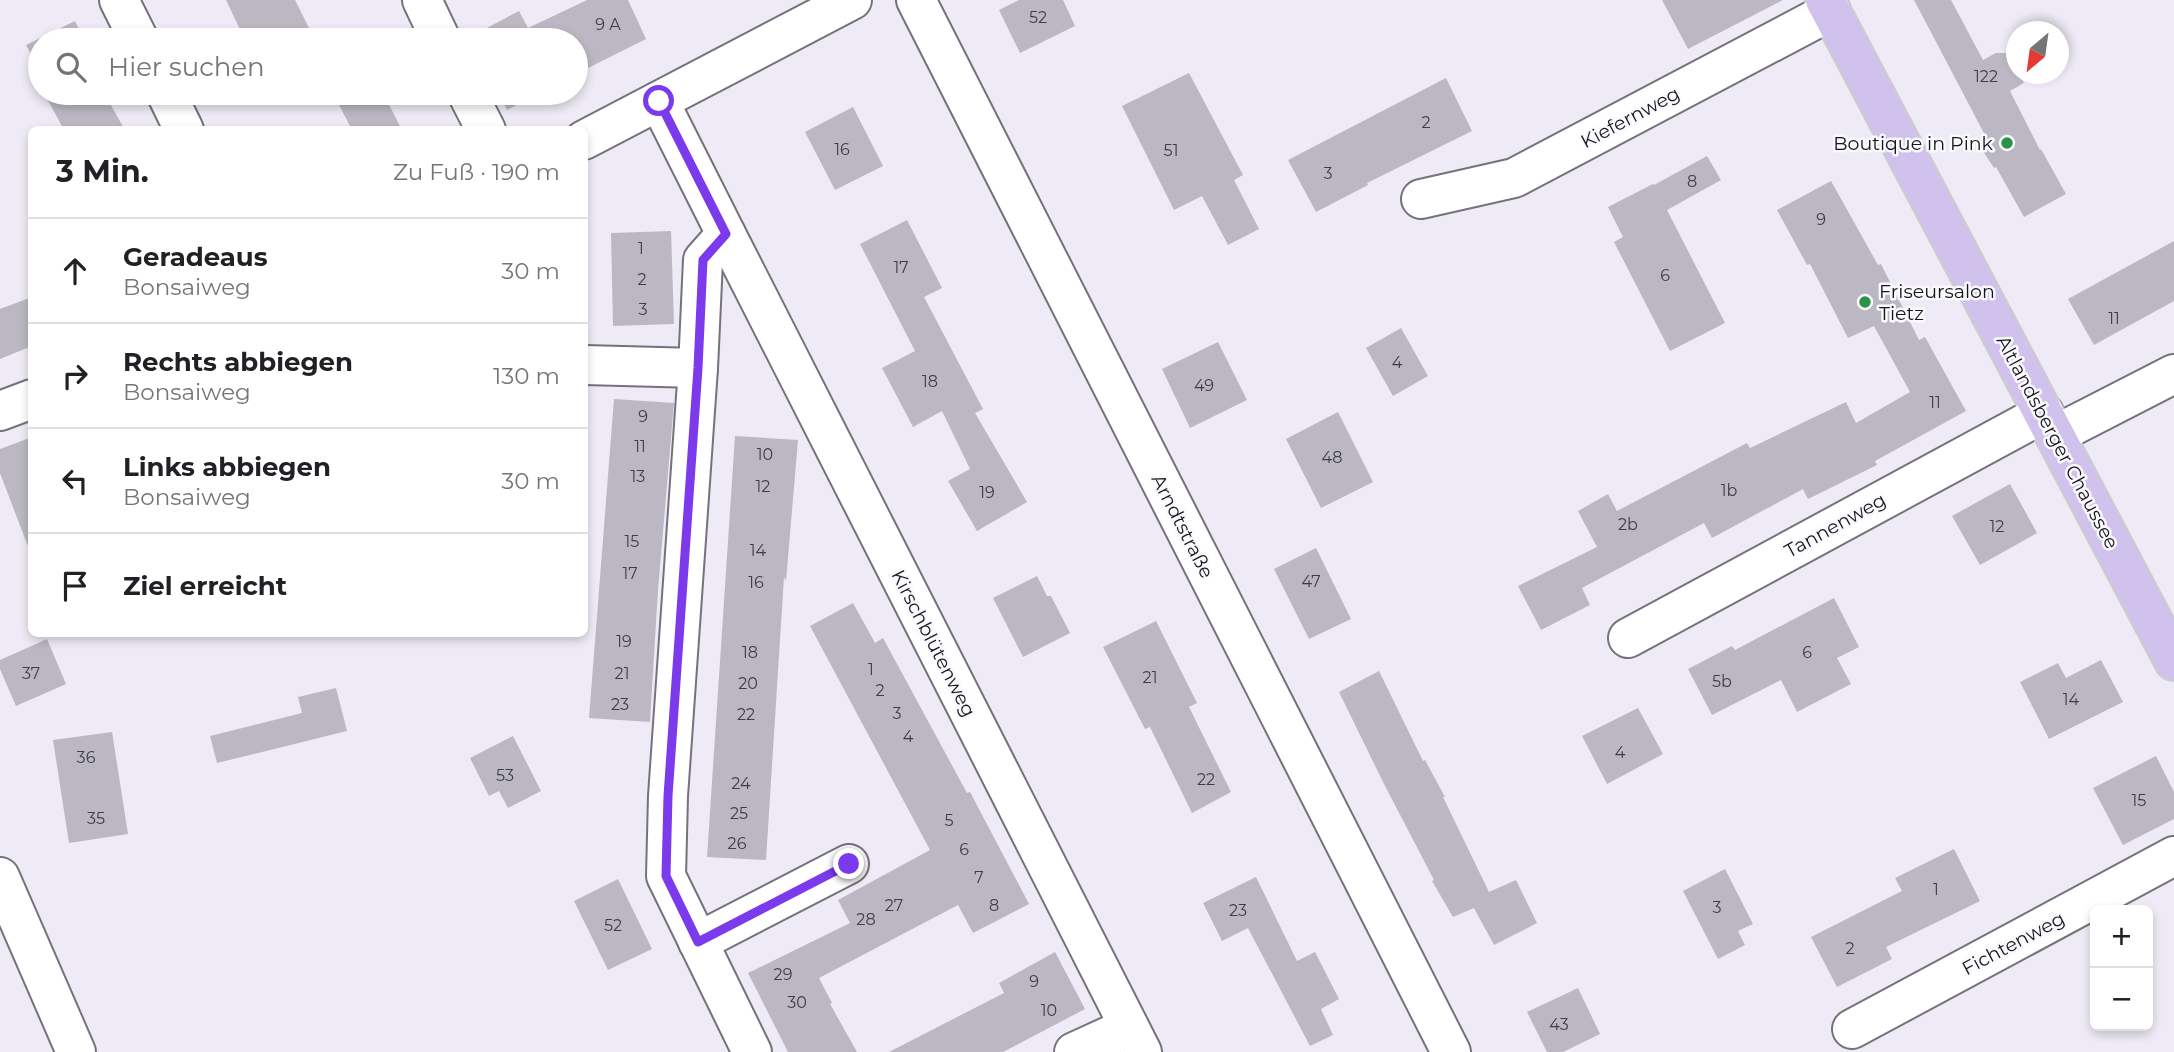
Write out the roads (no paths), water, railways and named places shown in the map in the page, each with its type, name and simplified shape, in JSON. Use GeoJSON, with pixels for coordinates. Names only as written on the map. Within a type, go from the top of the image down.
{"type":"FeatureCollection","features":[{"type":"Feature","properties":{"kind":"main road","name":"Altlandsberger Chaussee"},"geometry":{"type":"LineString","coordinates":[[1828,6],[2174,661]]}},
{"type":"Feature","properties":{"kind":"street"},"geometry":{"type":"LineString","coordinates":[[119,0],[133,28]]}},
{"type":"Feature","properties":{"kind":"street"},"geometry":{"type":"LineString","coordinates":[[422,0],[436,28]]}},
{"type":"Feature","properties":{"kind":"street"},"geometry":{"type":"LineString","coordinates":[[588,138],[852,0]]}},
{"type":"Feature","properties":{"kind":"street","name":"Arndtstraße"},"geometry":{"type":"LineString","coordinates":[[916,0],[1451,1052]]}},
{"type":"Feature","properties":{"kind":"street","name":"Kiefernweg"},"geometry":{"type":"LineString","coordinates":[[1421,199],[1514,178],[1828,6]]}},
{"type":"Feature","properties":{"kind":"street","name":"Kirschblütenweg"},"geometry":{"type":"LineString","coordinates":[[659,101],[1136,1040]]}},
{"type":"Feature","properties":{"kind":"street"},"geometry":{"type":"LineString","coordinates":[[172,105],[182,126]]}},
{"type":"Feature","properties":{"kind":"street"},"geometry":{"type":"LineString","coordinates":[[473,105],[484,126]]}},
{"type":"Feature","properties":{"kind":"street"},"geometry":{"type":"LineString","coordinates":[[726,234],[703,260],[668,796],[666,876],[752,1052]]}},
{"type":"Feature","properties":{"kind":"street"},"geometry":{"type":"LineString","coordinates":[[588,365],[698,368]]}},
{"type":"Feature","properties":{"kind":"street","name":"Tannenweg"},"geometry":{"type":"LineString","coordinates":[[1628,638],[2049,424],[2174,374]]}},
{"type":"Feature","properties":{"kind":"street"},"geometry":{"type":"LineString","coordinates":[[0,411],[28,400]]}},
{"type":"Feature","properties":{"kind":"street","name":"Fichtenweg"},"geometry":{"type":"LineString","coordinates":[[1852,1029],[2174,856]]}},
{"type":"Feature","properties":{"kind":"street"},"geometry":{"type":"LineString","coordinates":[[698,942],[849,864]]}},
{"type":"Feature","properties":{"kind":"street"},"geometry":{"type":"LineString","coordinates":[[0,877],[76,1052]]}},
{"type":"Feature","properties":{"kind":"street"},"geometry":{"type":"LineString","coordinates":[[1074,1052],[1136,1040]]}},
{"type":"Feature","properties":{"kind":"place","name":"Boutique in Pink"},"geometry":{"type":"Point","coordinates":[2007,143]}},
{"type":"Feature","properties":{"kind":"place","name":"Friseursalon Tietz"},"geometry":{"type":"Point","coordinates":[1865,302]}}]}
